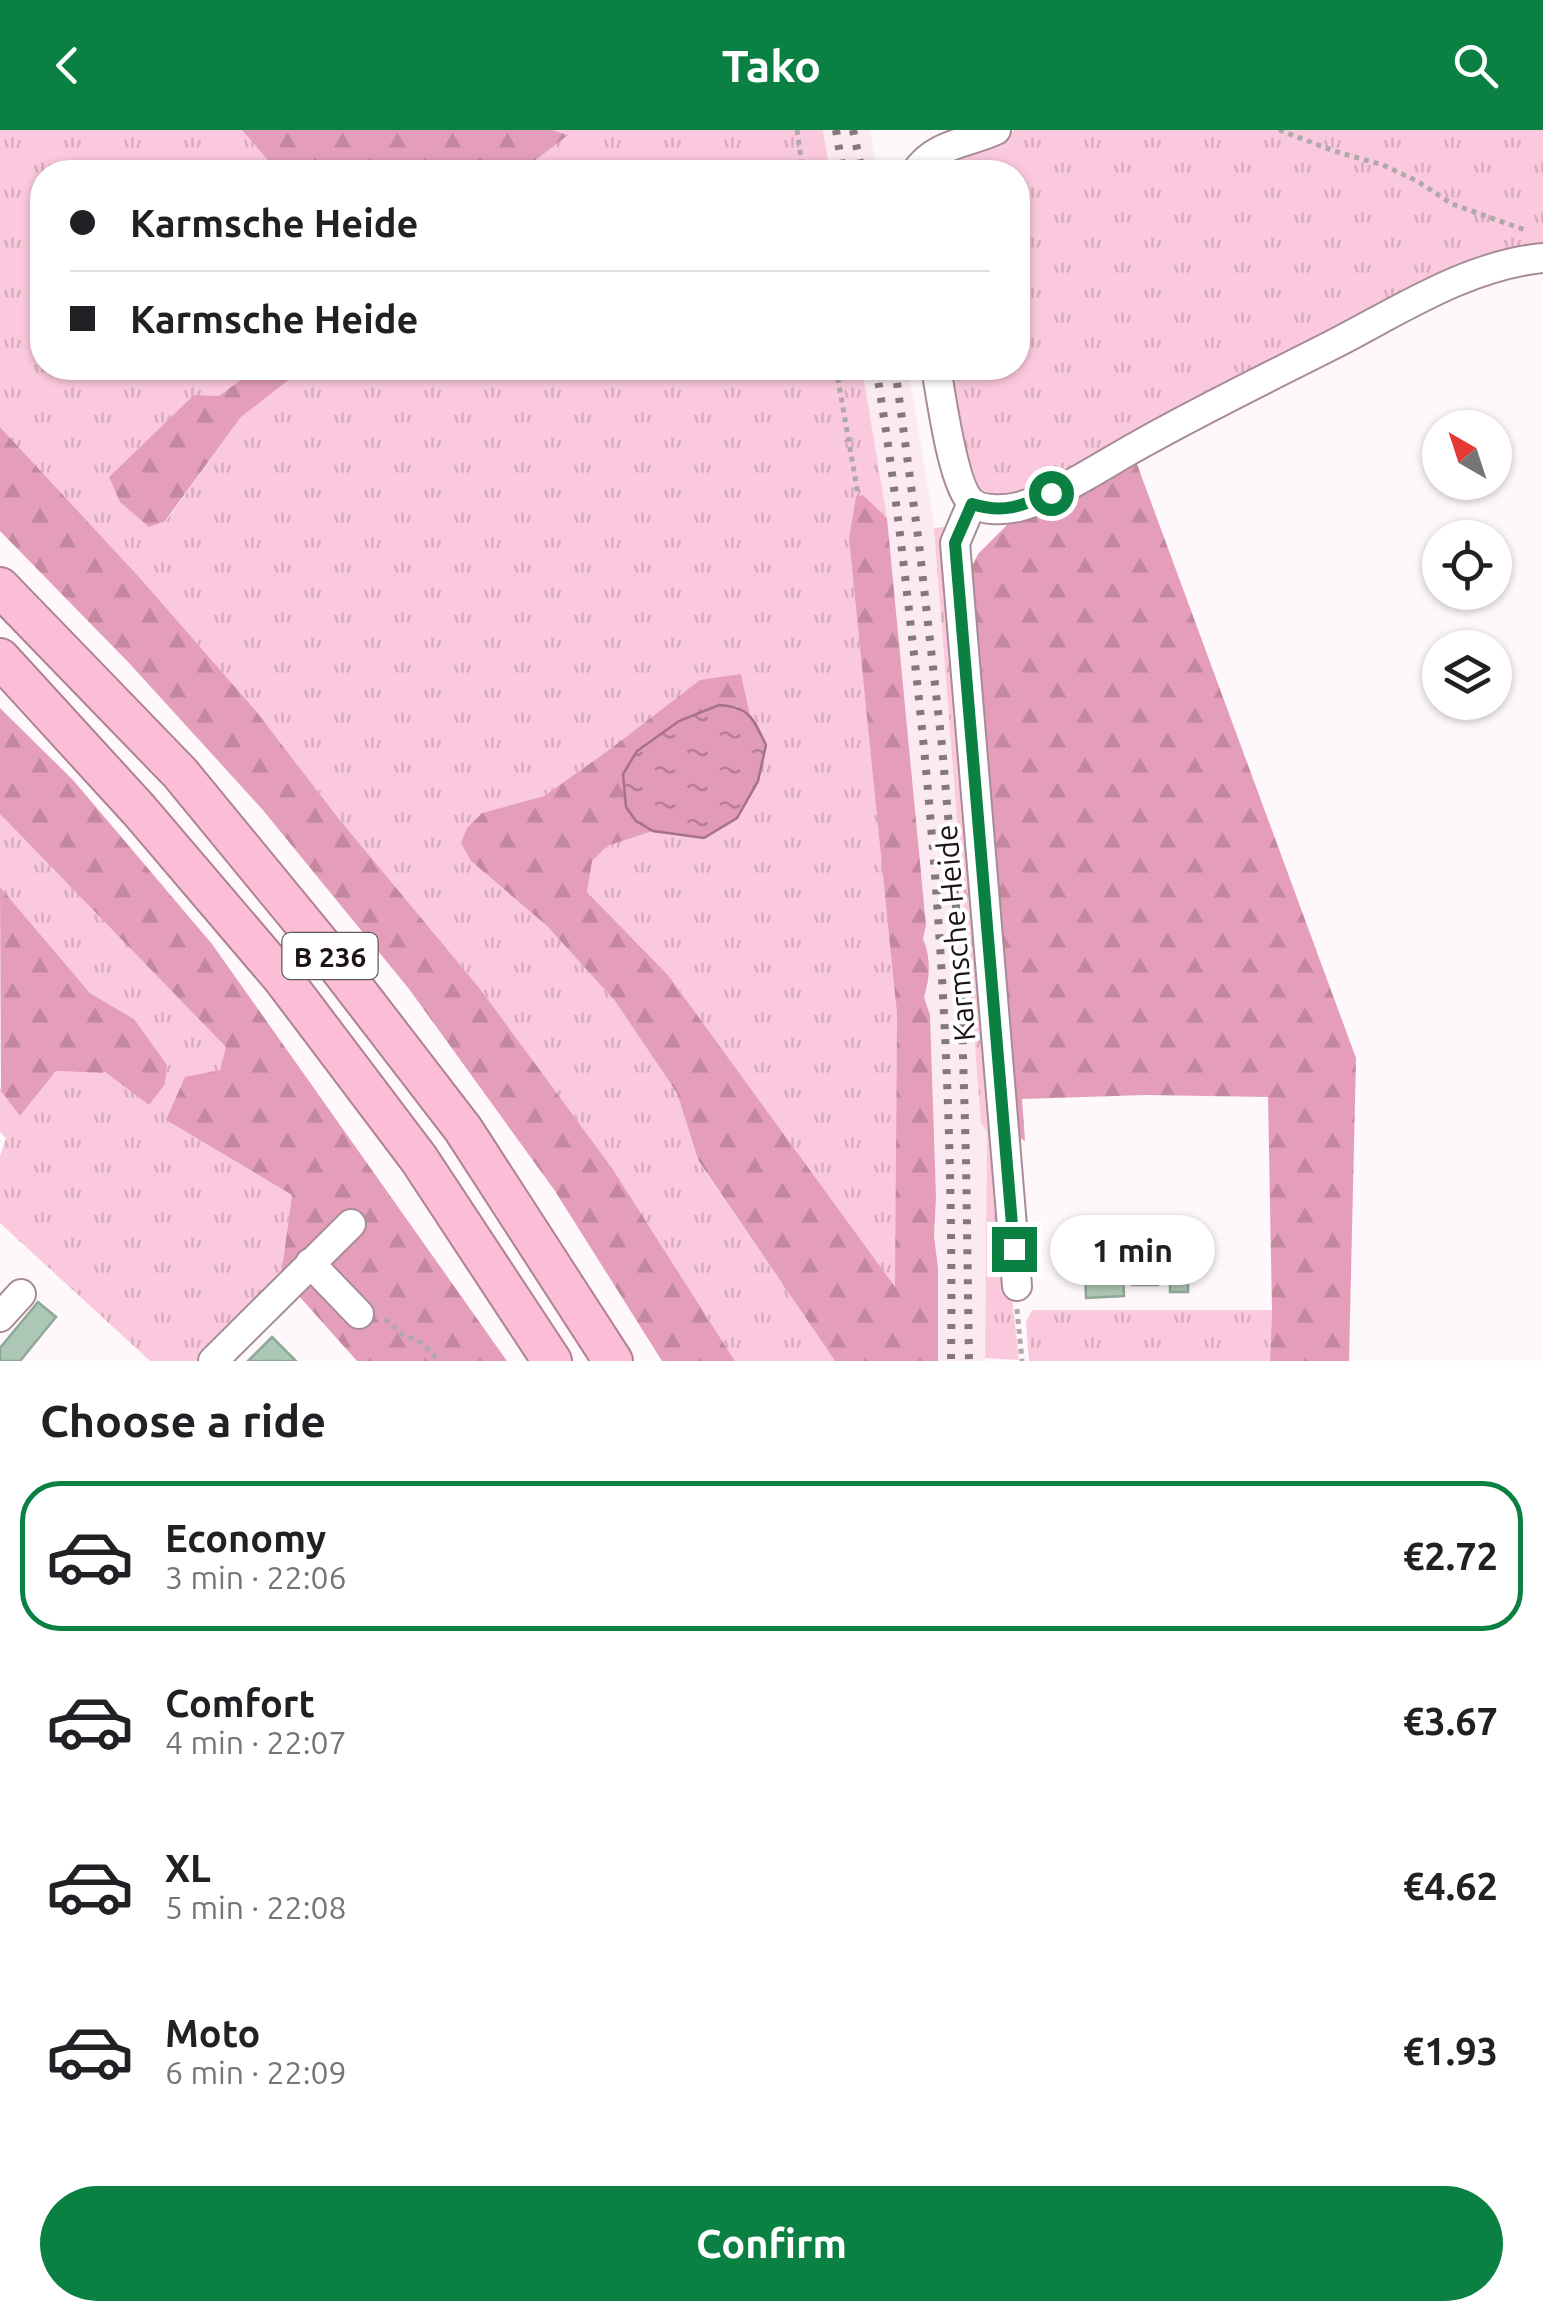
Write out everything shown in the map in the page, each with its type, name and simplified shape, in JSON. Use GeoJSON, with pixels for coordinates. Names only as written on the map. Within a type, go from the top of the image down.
{"type":"FeatureCollection","features":[{"type":"Feature","properties":{"kind":"highway","name":"B 236"},"geometry":{"type":"LineString","coordinates":[[0,587],[180,773],[323,947],[463,1129],[613,1361]]}},
{"type":"Feature","properties":{"kind":"highway","name":"B 236"},"geometry":{"type":"LineString","coordinates":[[0,658],[140,810],[283,979],[419,1158],[552,1361]]}},
{"type":"Feature","properties":{"kind":"street"},"geometry":{"type":"LineString","coordinates":[[928,160],[936,152],[996,130]]}},
{"type":"Feature","properties":{"kind":"street"},"geometry":{"type":"LineString","coordinates":[[938,380],[962,490],[972,504],[990,510],[1018,508],[1439,289],[1519,260],[1538,246]]}},
{"type":"Feature","properties":{"kind":"street","name":"Karmsche Heide"},"geometry":{"type":"LineString","coordinates":[[972,504],[955,543],[1016,1286]]}},
{"type":"Feature","properties":{"kind":"street"},"geometry":{"type":"LineString","coordinates":[[213,1361],[351,1224]]}},
{"type":"Feature","properties":{"kind":"street"},"geometry":{"type":"LineString","coordinates":[[310,1264],[359,1314]]}},
{"type":"Feature","properties":{"kind":"street"},"geometry":{"type":"LineString","coordinates":[[0,1317],[20,1294]]}},
{"type":"Feature","properties":{"kind":"path"},"geometry":{"type":"LineString","coordinates":[[797,130],[801,160]]}},
{"type":"Feature","properties":{"kind":"path"},"geometry":{"type":"LineString","coordinates":[[1279,130],[1383,164],[1452,204],[1538,246]]}},
{"type":"Feature","properties":{"kind":"path"},"geometry":{"type":"LineString","coordinates":[[838,380],[858,494]]}},
{"type":"Feature","properties":{"kind":"path"},"geometry":{"type":"LineString","coordinates":[[1016,1286],[1022,1361]]}},
{"type":"Feature","properties":{"kind":"path"},"geometry":{"type":"LineString","coordinates":[[359,1314],[382,1315],[440,1361]]}},
{"type":"Feature","properties":{"kind":"shaded area"},"geometry":{"type":"Polygon","coordinates":[[[823,130],[870,130],[875,160],[828,160],[823,130]]]}},
{"type":"Feature","properties":{"kind":"shaded area"},"geometry":{"type":"Polygon","coordinates":[[[864,380],[910,380],[938,548],[981,1123],[987,1132],[985,1361],[938,1361],[930,1015],[924,997],[929,983],[923,939],[926,925],[887,518],[864,380]]]}},
{"type":"Feature","properties":{"kind":"green space"},"geometry":{"type":"Polygon","coordinates":[[[0,130],[242,130],[268,160],[30,160],[30,380],[241,380],[219,396],[166,521],[241,417],[289,380],[864,380],[887,518],[863,495],[897,1014],[896,1289],[668,975],[587,892],[591,861],[607,846],[653,831],[704,838],[766,746],[750,715],[741,674],[613,747],[544,796],[482,813],[471,861],[547,926],[615,1001],[677,1093],[698,1161],[835,1361],[735,1361],[612,1168],[481,990],[339,819],[256,711],[0,427],[0,130]]]}},
{"type":"Feature","properties":{"kind":"green space"},"geometry":{"type":"Polygon","coordinates":[[[242,130],[552,130],[568,135],[536,160],[268,160],[242,130]]]}},
{"type":"Feature","properties":{"kind":"green space"},"geometry":{"type":"Polygon","coordinates":[[[552,130],[823,130],[828,160],[535,160],[567,135],[552,130]]]}},
{"type":"Feature","properties":{"kind":"green space"},"geometry":{"type":"Polygon","coordinates":[[[1014,130],[1543,130],[1543,244],[1469,265],[1154,421],[1025,493],[1000,497],[975,487],[960,459],[946,380],[1030,380],[1030,160],[959,160],[1003,144],[1014,130]]]}},
{"type":"Feature","properties":{"kind":"green space"},"geometry":{"type":"Polygon","coordinates":[[[241,380],[289,380],[241,417],[165,521],[149,527],[120,502],[109,477],[194,395],[219,396],[241,380]]]}},
{"type":"Feature","properties":{"kind":"green space"},"geometry":{"type":"Polygon","coordinates":[[[0,427],[256,711],[339,819],[481,990],[612,1168],[735,1361],[662,1361],[555,1191],[409,989],[262,809],[129,663],[0,531],[0,427]]]}},
{"type":"Feature","properties":{"kind":"green space"},"geometry":{"type":"Polygon","coordinates":[[[1134,456],[1356,1058],[1349,1361],[1270,1361],[1268,1097],[1022,1099],[1025,1141],[1010,1132],[966,579],[978,554],[1016,516],[1134,456]]]}},
{"type":"Feature","properties":{"kind":"green space"},"geometry":{"type":"Polygon","coordinates":[[[863,495],[887,518],[926,925],[923,939],[929,968],[924,997],[930,1015],[938,1361],[835,1361],[698,1160],[677,1093],[615,1001],[547,926],[471,861],[461,843],[467,828],[482,813],[544,796],[700,680],[741,674],[750,715],[736,706],[623,774],[628,808],[653,831],[607,846],[592,861],[587,892],[668,975],[895,1287],[897,1014],[849,538],[856,497],[863,495]]]}},
{"type":"Feature","properties":{"kind":"green space"},"geometry":{"type":"Polygon","coordinates":[[[954,526],[1019,1360],[985,1358],[987,1132],[981,1123],[934,528],[954,526]]]}},
{"type":"Feature","properties":{"kind":"green space"},"geometry":{"type":"Polygon","coordinates":[[[0,708],[73,780],[212,944],[507,1361],[357,1361],[281,1276],[292,1195],[166,1120],[185,1077],[220,1070],[226,1047],[0,814],[0,708]]]}},
{"type":"Feature","properties":{"kind":"green space"},"geometry":{"type":"Polygon","coordinates":[[[0,814],[227,1047],[220,1070],[166,1120],[292,1195],[281,1276],[203,1361],[150,1361],[0,1223],[0,1156],[6,1138],[0,1132],[0,1088],[20,1116],[56,1071],[102,1073],[134,1019],[90,993],[0,887],[0,814]]]}},
{"type":"Feature","properties":{"kind":"green space"},"geometry":{"type":"Polygon","coordinates":[[[0,887],[90,993],[134,1019],[167,1065],[165,1084],[149,1105],[104,1071],[56,1071],[20,1116],[1,1091],[0,887]]]}},
{"type":"Feature","properties":{"kind":"green space"},"geometry":{"type":"Polygon","coordinates":[[[1032,1310],[1272,1310],[1270,1361],[1029,1361],[1026,1322],[1032,1310]]]}},
{"type":"Feature","properties":{"kind":"water"},"geometry":{"type":"Polygon","coordinates":[[[719,705],[738,708],[750,716],[766,745],[758,781],[737,818],[704,838],[653,831],[636,821],[626,807],[623,774],[637,751],[679,721],[719,705]]]}},
{"type":"Feature","properties":{"kind":"building"},"geometry":{"type":"Polygon","coordinates":[[[1122,1241],[1123,1268],[1085,1270],[1084,1243],[1122,1241]]]}},
{"type":"Feature","properties":{"kind":"building"},"geometry":{"type":"Polygon","coordinates":[[[1132,1255],[1158,1255],[1158,1285],[1132,1285],[1132,1255]]]}},
{"type":"Feature","properties":{"kind":"building"},"geometry":{"type":"Polygon","coordinates":[[[1123,1268],[1124,1296],[1086,1298],[1085,1270],[1123,1268]]]}},
{"type":"Feature","properties":{"kind":"building"},"geometry":{"type":"Polygon","coordinates":[[[1188,1274],[1188,1292],[1170,1292],[1170,1275],[1188,1274]]]}},
{"type":"Feature","properties":{"kind":"building"},"geometry":{"type":"Polygon","coordinates":[[[38,1302],[56,1317],[20,1361],[0,1361],[0,1348],[38,1302]]]}},
{"type":"Feature","properties":{"kind":"building"},"geometry":{"type":"Polygon","coordinates":[[[272,1337],[296,1361],[248,1361],[272,1337]]]}},
{"type":"Feature","properties":{"kind":"railway"},"geometry":{"type":"LineString","coordinates":[[836,130],[841,160]]}},
{"type":"Feature","properties":{"kind":"railway"},"geometry":{"type":"LineString","coordinates":[[853,130],[859,160]]}},
{"type":"Feature","properties":{"kind":"railway"},"geometry":{"type":"LineString","coordinates":[[878,380],[922,727],[937,908],[950,1180],[951,1361]]}},
{"type":"Feature","properties":{"kind":"railway"},"geometry":{"type":"LineString","coordinates":[[897,380],[942,746],[960,954],[969,1361]]}},
{"type":"Feature","properties":{"kind":"route"},"geometry":{"type":"LineString","coordinates":[[1014,1249],[955,543],[972,504],[990,510],[1018,508],[1051,493]]}}]}
